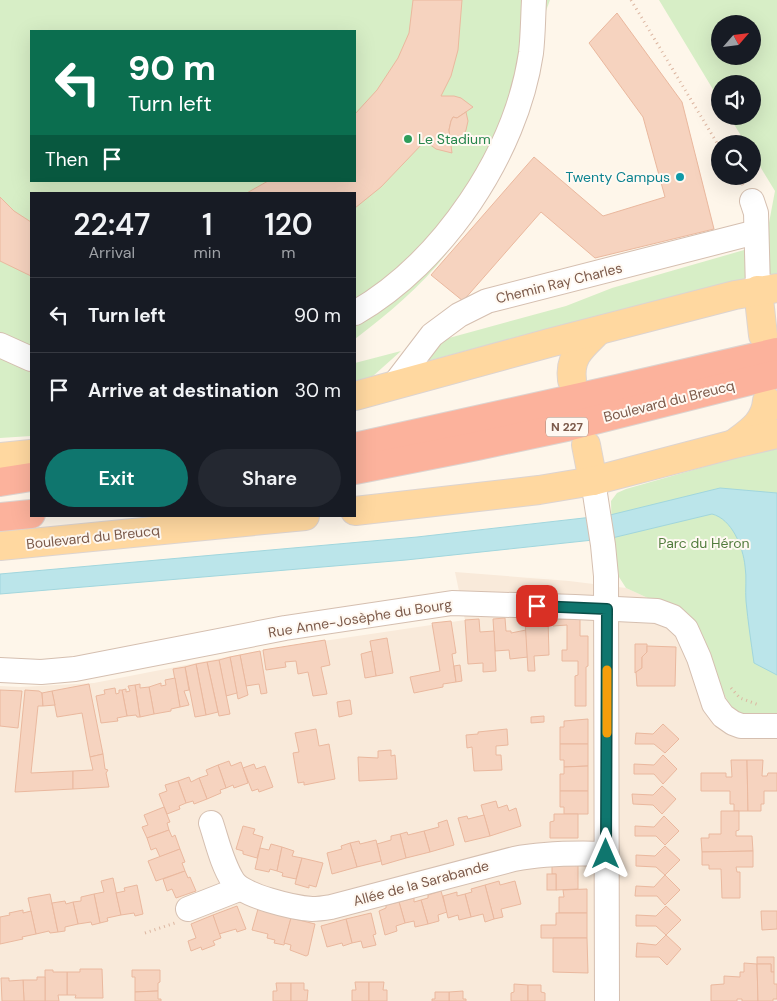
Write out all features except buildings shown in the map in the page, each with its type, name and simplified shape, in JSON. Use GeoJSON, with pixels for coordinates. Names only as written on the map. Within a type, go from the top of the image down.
{"type":"FeatureCollection","features":[{"type":"Feature","properties":{"kind":"highway","name":"Boulevard du Breucq"},"geometry":{"type":"LineString","coordinates":[[356,447],[608,391],[770,343]]}},
{"type":"Feature","properties":{"kind":"highway","name":"Boulevard du Breucq"},"geometry":{"type":"LineString","coordinates":[[356,470],[570,426],[777,374]]}},
{"type":"Feature","properties":{"kind":"highway"},"geometry":{"type":"LineString","coordinates":[[0,482],[30,477]]}},
{"type":"Feature","properties":{"kind":"highway"},"geometry":{"type":"LineString","coordinates":[[0,492],[30,490]]}},
{"type":"Feature","properties":{"kind":"highway"},"geometry":{"type":"LineString","coordinates":[[0,517],[30,514]]}},
{"type":"Feature","properties":{"kind":"main road"},"geometry":{"type":"LineString","coordinates":[[356,396],[598,330],[768,289],[770,343]]}},
{"type":"Feature","properties":{"kind":"main road"},"geometry":{"type":"LineString","coordinates":[[572,380],[573,359],[579,349],[598,330]]}},
{"type":"Feature","properties":{"kind":"main road"},"geometry":{"type":"LineString","coordinates":[[734,444],[758,424],[766,409],[767,400]]}},
{"type":"Feature","properties":{"kind":"main road"},"geometry":{"type":"LineString","coordinates":[[356,511],[529,491],[592,481],[777,434]]}},
{"type":"Feature","properties":{"kind":"main road"},"geometry":{"type":"LineString","coordinates":[[586,445],[592,481]]}},
{"type":"Feature","properties":{"kind":"main road"},"geometry":{"type":"LineString","coordinates":[[0,458],[30,454]]}},
{"type":"Feature","properties":{"kind":"main road","name":"Boulevard du Breucq"},"geometry":{"type":"LineString","coordinates":[[0,546],[295,517]]}},
{"type":"Feature","properties":{"kind":"street"},"geometry":{"type":"LineString","coordinates":[[356,312],[397,283],[429,253],[453,226],[479,189],[503,145],[520,100],[531,53],[534,0]]}},
{"type":"Feature","properties":{"kind":"street"},"geometry":{"type":"LineString","coordinates":[[752,201],[756,213],[756,232],[768,289]]}},
{"type":"Feature","properties":{"kind":"street","name":"Chemin Ray Charles"},"geometry":{"type":"LineString","coordinates":[[393,386],[432,335],[459,315],[487,301],[756,232]]}},
{"type":"Feature","properties":{"kind":"street"},"geometry":{"type":"LineString","coordinates":[[0,345],[30,359]]}},
{"type":"Feature","properties":{"kind":"street"},"geometry":{"type":"LineString","coordinates":[[592,481],[603,544],[607,609],[607,1001]]}},
{"type":"Feature","properties":{"kind":"street","name":"Rue Anne-Josèphe du Bourg"},"geometry":{"type":"LineString","coordinates":[[0,670],[41,672],[75,670],[285,628],[452,603],[657,611],[673,617],[686,630],[699,658],[714,704],[724,716],[741,726],[777,726]]}},
{"type":"Feature","properties":{"kind":"street"},"geometry":{"type":"LineString","coordinates":[[188,909],[239,889],[227,870],[211,823]]}},
{"type":"Feature","properties":{"kind":"street","name":"Allée de la Sarabande"},"geometry":{"type":"LineString","coordinates":[[239,889],[249,894],[302,907],[325,908],[529,856],[559,853],[606,854]]}},
{"type":"Feature","properties":{"kind":"path"},"geometry":{"type":"LineString","coordinates":[[631,0],[712,135]]}},
{"type":"Feature","properties":{"kind":"shaded area"},"geometry":{"type":"Polygon","coordinates":[[[455,572],[569,581],[626,588],[685,615],[777,717],[777,1001],[0,1001],[0,686],[20,687],[94,683],[263,650],[465,620],[455,572]]]}},
{"type":"Feature","properties":{"kind":"green space","name":"Le Stadium"},"geometry":{"type":"Polygon","coordinates":[[[0,0],[550,0],[470,217],[452,246],[429,275],[356,338],[356,192],[30,192],[30,436],[0,438],[0,0]]]}},
{"type":"Feature","properties":{"kind":"green space"},"geometry":{"type":"Polygon","coordinates":[[[659,0],[777,0],[777,276],[561,325],[420,363],[438,341],[566,306],[612,288],[765,244],[775,191],[761,168],[761,135],[741,135],[734,125],[761,125],[761,75],[711,75],[711,86],[659,0]]]}},
{"type":"Feature","properties":{"kind":"green space"},"geometry":{"type":"Polygon","coordinates":[[[401,351],[373,376],[356,381],[356,363],[401,351]]]}},
{"type":"Feature","properties":{"kind":"green space","name":"Parc du Héron"},"geometry":{"type":"Polygon","coordinates":[[[777,446],[777,717],[748,717],[732,710],[685,615],[626,588],[619,577],[612,538],[611,501],[617,493],[626,489],[777,446]]]}},
{"type":"Feature","properties":{"kind":"water"},"geometry":{"type":"Polygon","coordinates":[[[720,488],[777,493],[777,675],[754,663],[746,601],[746,570],[742,551],[731,528],[719,517],[712,514],[612,538],[406,560],[0,594],[0,574],[417,537],[610,515],[720,488]]]}},
{"type":"Feature","properties":{"kind":"slow traffic"},"geometry":{"type":"LineString","coordinates":[[607,670],[607,733]]}},
{"type":"Feature","properties":{"kind":"place","name":"Le Stadium"},"geometry":{"type":"Point","coordinates":[408,139]}},
{"type":"Feature","properties":{"kind":"place","name":"Twenty Campus"},"geometry":{"type":"Point","coordinates":[680,177]}},
{"type":"Feature","properties":{"kind":"route"},"geometry":{"type":"LineString","coordinates":[[537,606],[607,609],[606,854]]}}]}
